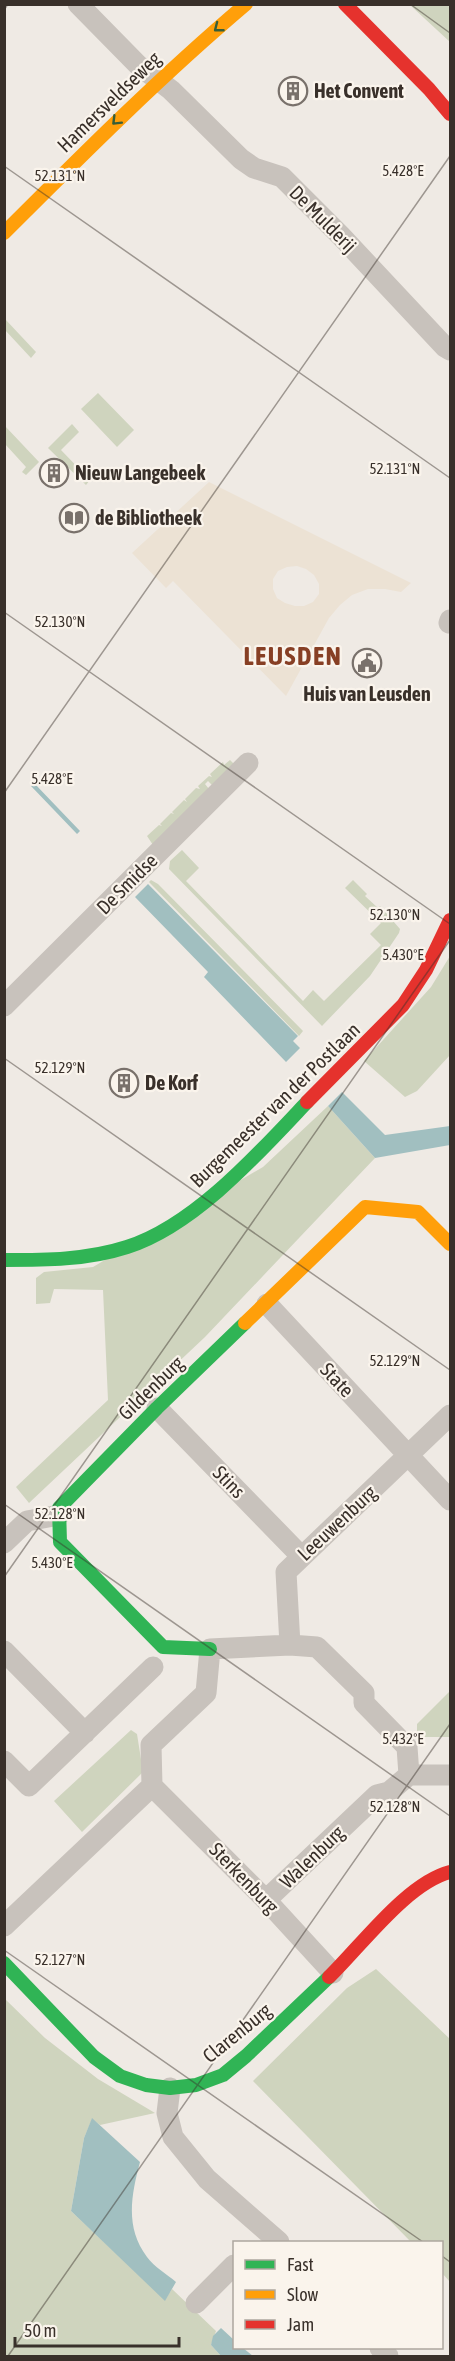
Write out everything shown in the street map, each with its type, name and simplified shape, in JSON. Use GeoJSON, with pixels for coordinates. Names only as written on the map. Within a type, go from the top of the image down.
{"type":"FeatureCollection","features":[{"type":"Feature","properties":{"kind":"street","name":"De Mulderij"},"geometry":{"type":"LineString","coordinates":[[78,4],[138,65],[171,90],[241,159],[254,168],[282,177],[450,350]]}},
{"type":"Feature","properties":{"kind":"street","name":"Hamersveldseweg"},"geometry":{"type":"LineString","coordinates":[[4,232],[158,80],[246,4]]}},
{"type":"Feature","properties":{"kind":"street"},"geometry":{"type":"LineString","coordinates":[[345,4],[429,89],[450,114]]}},
{"type":"Feature","properties":{"kind":"street","name":"De Smidse"},"geometry":{"type":"LineString","coordinates":[[4,1006],[249,763]]}},
{"type":"Feature","properties":{"kind":"street","name":"Burgemeester van der Postlaan"},"geometry":{"type":"LineString","coordinates":[[4,1260],[45,1260],[112,1250],[142,1242],[198,1207],[257,1154],[394,1014],[422,978],[450,920]]}},
{"type":"Feature","properties":{"kind":"street","name":"Gildenburg"},"geometry":{"type":"LineString","coordinates":[[59,1515],[59,1508],[157,1408],[365,1208],[418,1212],[450,1244]]}},
{"type":"Feature","properties":{"kind":"street","name":"State"},"geometry":{"type":"LineString","coordinates":[[267,1304],[450,1500]]}},
{"type":"Feature","properties":{"kind":"street","name":"Stins"},"geometry":{"type":"LineString","coordinates":[[157,1408],[301,1556]]}},
{"type":"Feature","properties":{"kind":"street","name":"Leeuwenburg"},"geometry":{"type":"LineString","coordinates":[[290,1645],[286,1572],[450,1415]]}},
{"type":"Feature","properties":{"kind":"street"},"geometry":{"type":"LineString","coordinates":[[4,1543],[27,1521],[59,1515],[60,1542],[163,1647],[210,1649],[290,1645],[316,1647],[363,1693],[364,1703],[407,1747],[409,1775],[450,1775]]}},
{"type":"Feature","properties":{"kind":"street"},"geometry":{"type":"LineString","coordinates":[[4,1926],[152,1786],[151,1745],[206,1693],[210,1649]]}},
{"type":"Feature","properties":{"kind":"street"},"geometry":{"type":"LineString","coordinates":[[4,1651],[85,1733]]}},
{"type":"Feature","properties":{"kind":"street"},"geometry":{"type":"LineString","coordinates":[[4,1761],[28,1786],[153,1667]]}},
{"type":"Feature","properties":{"kind":"street","name":"Walenburg"},"geometry":{"type":"LineString","coordinates":[[266,1900],[377,1795],[389,1792],[409,1775]]}},
{"type":"Feature","properties":{"kind":"street","name":"Sterkenburg"},"geometry":{"type":"LineString","coordinates":[[152,1786],[266,1900],[333,1973]]}},
{"type":"Feature","properties":{"kind":"street","name":"Clarenburg"},"geometry":{"type":"LineString","coordinates":[[4,1963],[94,2057],[120,2076],[146,2085],[170,2088],[196,2085],[223,2075],[333,1973],[412,1892],[438,1875],[450,1872]]}},
{"type":"Feature","properties":{"kind":"street"},"geometry":{"type":"LineString","coordinates":[[170,2088],[167,2113],[173,2137],[207,2179],[268,2239]]}},
{"type":"Feature","properties":{"kind":"street"},"geometry":{"type":"LineString","coordinates":[[196,2303],[233,2266]]}},
{"type":"Feature","properties":{"kind":"green space"},"geometry":{"type":"Polygon","coordinates":[[[410,5],[450,5],[450,42],[410,5]]]}},
{"type":"Feature","properties":{"kind":"green space"},"geometry":{"type":"Polygon","coordinates":[[[5,319],[36,352],[31,358],[5,330],[5,319]]]}},
{"type":"Feature","properties":{"kind":"green space"},"geometry":{"type":"Polygon","coordinates":[[[98,393],[134,430],[117,447],[81,409],[98,393]]]}},
{"type":"Feature","properties":{"kind":"green space"},"geometry":{"type":"Polygon","coordinates":[[[72,424],[79,432],[61,450],[90,480],[86,485],[48,448],[72,424]]]}},
{"type":"Feature","properties":{"kind":"green space"},"geometry":{"type":"Polygon","coordinates":[[[5,426],[39,462],[26,475],[22,472],[26,467],[5,444],[5,426]]]}},
{"type":"Feature","properties":{"kind":"green space"},"geometry":{"type":"Polygon","coordinates":[[[230,760],[235,765],[213,786],[208,781],[205,784],[209,789],[153,845],[147,836],[159,825],[162,826],[160,824],[171,813],[174,814],[172,812],[184,800],[187,802],[185,799],[196,788],[200,789],[198,786],[209,776],[212,777],[210,774],[223,762],[224,765],[230,760]]]}},
{"type":"Feature","properties":{"kind":"green space"},"geometry":{"type":"Polygon","coordinates":[[[182,850],[199,868],[186,881],[303,1001],[313,990],[324,1001],[381,945],[370,934],[381,923],[345,888],[353,880],[367,894],[365,896],[378,908],[380,906],[400,929],[399,933],[370,976],[322,1026],[169,869],[170,861],[182,850]]]}},
{"type":"Feature","properties":{"kind":"green space"},"geometry":{"type":"Polygon","coordinates":[[[151,880],[158,884],[303,1031],[299,1036],[149,882],[151,880]]]}},
{"type":"Feature","properties":{"kind":"green space"},"geometry":{"type":"Polygon","coordinates":[[[450,956],[450,1055],[417,1091],[405,1097],[364,1061],[431,987],[450,956]]]}},
{"type":"Feature","properties":{"kind":"green space"},"geometry":{"type":"Polygon","coordinates":[[[328,1106],[375,1158],[205,1337],[29,1503],[16,1487],[108,1400],[103,1290],[54,1289],[50,1303],[36,1304],[36,1278],[44,1272],[93,1267],[263,1167],[328,1106]]]}},
{"type":"Feature","properties":{"kind":"green space"},"geometry":{"type":"Polygon","coordinates":[[[450,1691],[450,1737],[417,1737],[417,1724],[450,1691]]]}},
{"type":"Feature","properties":{"kind":"green space"},"geometry":{"type":"Polygon","coordinates":[[[131,1730],[137,1734],[143,1772],[82,1832],[54,1801],[131,1730]]]}},
{"type":"Feature","properties":{"kind":"green space"},"geometry":{"type":"Polygon","coordinates":[[[376,1969],[450,2039],[450,2282],[443,2274],[443,2241],[410,2241],[253,2081],[347,1988],[376,1969]]]}},
{"type":"Feature","properties":{"kind":"green space"},"geometry":{"type":"Polygon","coordinates":[[[4,1998],[45,2038],[98,2079],[155,2113],[100,2125],[92,2119],[84,2138],[71,2211],[165,2300],[172,2289],[216,2331],[211,2345],[221,2356],[5,2356],[4,1998]]]}},
{"type":"Feature","properties":{"kind":"shaded area"},"geometry":{"type":"Polygon","coordinates":[[[209,482],[411,583],[401,592],[368,589],[352,595],[340,605],[329,618],[286,696],[173,581],[166,588],[132,553],[209,482]],[[297,566],[278,571],[273,579],[273,589],[277,598],[295,606],[304,606],[313,602],[319,594],[319,584],[314,575],[297,566]]]}},
{"type":"Feature","properties":{"kind":"water"},"geometry":{"type":"Polygon","coordinates":[[[34,783],[80,831],[77,834],[31,786],[34,783]]]}},
{"type":"Feature","properties":{"kind":"water"},"geometry":{"type":"Polygon","coordinates":[[[148,884],[298,1036],[293,1041],[300,1048],[286,1062],[204,977],[208,972],[135,897],[148,884]]]}},
{"type":"Feature","properties":{"kind":"water"},"geometry":{"type":"Polygon","coordinates":[[[342,1092],[385,1135],[450,1126],[450,1145],[375,1158],[328,1106],[342,1092]]]}},
{"type":"Feature","properties":{"kind":"water"},"geometry":{"type":"Polygon","coordinates":[[[92,2118],[140,2162],[132,2199],[135,2235],[147,2257],[176,2282],[165,2301],[71,2211],[84,2138],[92,2118]]]}},
{"type":"Feature","properties":{"kind":"water"},"geometry":{"type":"Polygon","coordinates":[[[221,2328],[233,2339],[233,2349],[244,2349],[253,2356],[221,2356],[211,2345],[213,2336],[221,2328]]]}},
{"type":"Feature","properties":{"kind":"traffic: fast"},"geometry":{"type":"LineString","coordinates":[[4,1260],[97,1255],[152,1237],[177,1223],[224,1186],[307,1102]]}},
{"type":"Feature","properties":{"kind":"traffic: fast"},"geometry":{"type":"LineString","coordinates":[[210,1649],[163,1647],[60,1542],[59,1508],[245,1323]]}},
{"type":"Feature","properties":{"kind":"traffic: fast"},"geometry":{"type":"LineString","coordinates":[[4,1963],[94,2057],[120,2076],[146,2085],[170,2088],[196,2085],[223,2075],[329,1977]]}},
{"type":"Feature","properties":{"kind":"traffic: slow"},"geometry":{"type":"LineString","coordinates":[[4,233],[153,87],[246,4]]}},
{"type":"Feature","properties":{"kind":"traffic: slow"},"geometry":{"type":"LineString","coordinates":[[245,1323],[365,1207],[418,1212],[450,1244]]}},
{"type":"Feature","properties":{"kind":"traffic: jam"},"geometry":{"type":"LineString","coordinates":[[345,4],[429,89],[450,114]]}},
{"type":"Feature","properties":{"kind":"traffic: jam"},"geometry":{"type":"LineString","coordinates":[[307,1102],[403,1005],[426,970],[450,920]]}},
{"type":"Feature","properties":{"kind":"traffic: jam"},"geometry":{"type":"LineString","coordinates":[[329,1977],[401,1902],[434,1878],[450,1872]]}},
{"type":"Feature","properties":{"kind":"place","name":"Het Convent"},"geometry":{"type":"Point","coordinates":[293,91]}},
{"type":"Feature","properties":{"kind":"place","name":"Nieuw Langebeek"},"geometry":{"type":"Point","coordinates":[54,473]}},
{"type":"Feature","properties":{"kind":"place","name":"de Bibliotheek"},"geometry":{"type":"Point","coordinates":[74,518]}},
{"type":"Feature","properties":{"kind":"place","name":"Huis van Leusden"},"geometry":{"type":"Point","coordinates":[367,663]}},
{"type":"Feature","properties":{"kind":"place","name":"De Korf"},"geometry":{"type":"Point","coordinates":[124,1083]}},
{"type":"Feature","properties":{"kind":"district","name":"LEUSDEN"},"geometry":{"type":"Point","coordinates":[293,656]}}]}
